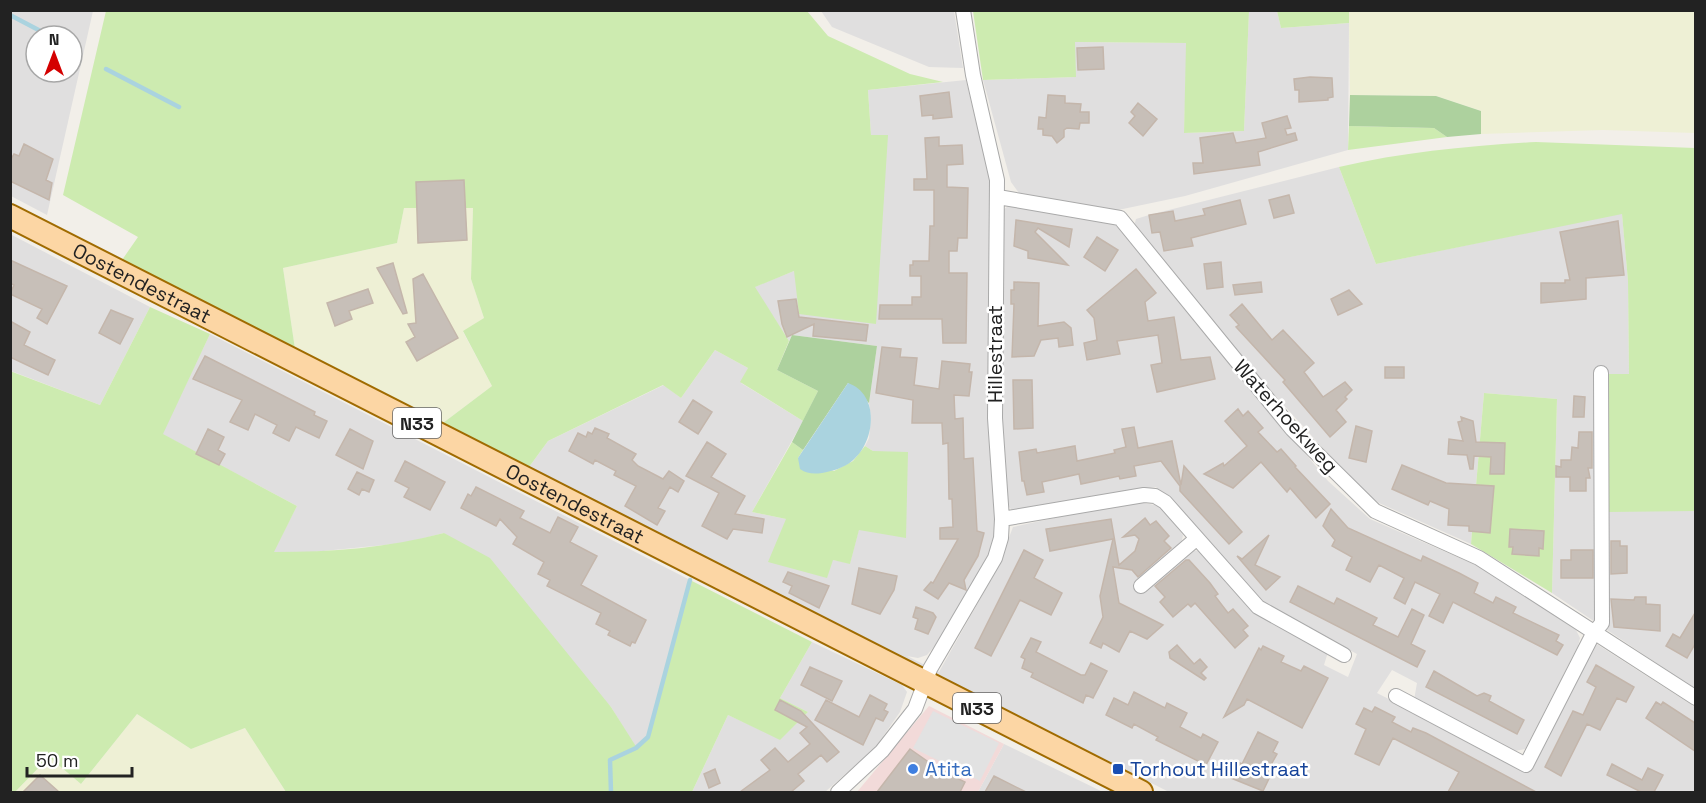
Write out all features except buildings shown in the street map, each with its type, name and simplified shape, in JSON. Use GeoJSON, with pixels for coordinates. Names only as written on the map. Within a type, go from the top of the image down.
{"type":"FeatureCollection","features":[{"type":"Feature","properties":{"kind":"main road","name":"Oostendestraat"},"geometry":{"type":"LineString","coordinates":[[10,216],[1141,792]]}},
{"type":"Feature","properties":{"kind":"street","name":"Hillestraat"},"geometry":{"type":"LineString","coordinates":[[838,792],[882,750],[915,709],[923,681],[995,558],[1001,538],[1002,519],[995,418],[994,316],[997,180],[973,75],[963,10]]}},
{"type":"Feature","properties":{"kind":"street","name":"Waterhoekweg"},"geometry":{"type":"LineString","coordinates":[[998,198],[1120,218],[1292,429],[1375,512],[1479,558],[1695,698]]}},
{"type":"Feature","properties":{"kind":"street"},"geometry":{"type":"LineString","coordinates":[[1396,696],[1526,765],[1593,634],[1602,623],[1600,373]]}},
{"type":"Feature","properties":{"kind":"street"},"geometry":{"type":"LineString","coordinates":[[1002,519],[1144,495],[1155,496],[1165,502],[1196,540],[1258,607],[1344,655]]}},
{"type":"Feature","properties":{"kind":"street"},"geometry":{"type":"LineString","coordinates":[[1141,586],[1196,540]]}},
{"type":"Feature","properties":{"kind":"shaded area"},"geometry":{"type":"Polygon","coordinates":[[[10,11],[93,11],[84,51],[84,24],[24,24],[24,84],[77,84],[47,215],[11,196],[10,11]]]}},
{"type":"Feature","properties":{"kind":"shaded area"},"geometry":{"type":"Polygon","coordinates":[[[821,11],[954,11],[963,68],[929,67],[832,27],[821,11]]]}},
{"type":"Feature","properties":{"kind":"shaded area"},"geometry":{"type":"Polygon","coordinates":[[[1249,11],[1277,11],[1281,28],[1349,23],[1348,150],[1185,196],[1118,210],[1019,193],[1011,182],[983,80],[1075,77],[1074,42],[1187,43],[1184,133],[1244,131],[1249,11]]]}},
{"type":"Feature","properties":{"kind":"shaded area"},"geometry":{"type":"Polygon","coordinates":[[[966,80],[990,181],[988,332],[997,530],[994,545],[945,634],[927,655],[918,658],[907,656],[939,672],[997,569],[1013,527],[1133,501],[1160,506],[1183,535],[1181,545],[1140,583],[1147,590],[1180,557],[1191,550],[1200,551],[1254,611],[1328,652],[1324,665],[1348,677],[1357,654],[1262,604],[1156,487],[1028,511],[1013,511],[1007,505],[1000,378],[1004,209],[1010,205],[1119,226],[1328,481],[1370,519],[1485,569],[1576,630],[1580,638],[1525,749],[1515,751],[1498,744],[1414,700],[1417,683],[1392,670],[1377,693],[1527,770],[1595,643],[1695,707],[1695,792],[1169,792],[529,467],[548,441],[664,385],[681,398],[715,350],[748,368],[741,383],[803,421],[752,512],[786,519],[833,560],[850,563],[859,529],[873,451],[865,446],[869,438],[871,417],[869,403],[877,346],[792,335],[789,341],[754,287],[794,271],[887,135],[871,135],[868,90],[966,80]]]}},
{"type":"Feature","properties":{"kind":"shaded area"},"geometry":{"type":"Polygon","coordinates":[[[1339,167],[1376,264],[1622,213],[1628,281],[1629,374],[1606,374],[1609,511],[1695,511],[1695,689],[1552,593],[1557,399],[1484,393],[1471,544],[1379,503],[1362,491],[1269,389],[1134,226],[1136,219],[1149,215],[1339,167]]]}},
{"type":"Feature","properties":{"kind":"shaded area"},"geometry":{"type":"Polygon","coordinates":[[[10,234],[150,307],[100,405],[11,371],[10,234]]]}},
{"type":"Feature","properties":{"kind":"shaded area"},"geometry":{"type":"Polygon","coordinates":[[[210,334],[690,580],[648,737],[636,748],[611,707],[444,533],[405,543],[313,552],[273,552],[297,506],[162,434],[210,334]]]}},
{"type":"Feature","properties":{"kind":"shaded area"},"geometry":{"type":"Polygon","coordinates":[[[812,642],[902,685],[907,692],[900,712],[875,748],[825,792],[692,792],[728,715],[780,739],[808,712],[780,698],[812,642]]]}},
{"type":"Feature","properties":{"kind":"shaded area"},"geometry":{"type":"Polygon","coordinates":[[[929,706],[1004,744],[978,792],[857,792],[929,706]]]}},
{"type":"Feature","properties":{"kind":"shaded area"},"geometry":{"type":"Polygon","coordinates":[[[933,711],[999,743],[980,781],[913,748],[933,711]]]}},
{"type":"Feature","properties":{"kind":"shaded area"},"geometry":{"type":"Polygon","coordinates":[[[1004,744],[1103,792],[978,792],[1004,744]]]}},
{"type":"Feature","properties":{"kind":"green space"},"geometry":{"type":"Polygon","coordinates":[[[106,11],[807,11],[828,36],[910,74],[943,82],[868,90],[871,135],[888,135],[876,324],[799,314],[794,271],[755,287],[789,341],[777,370],[818,391],[803,421],[740,382],[748,368],[715,350],[681,398],[663,385],[548,441],[529,467],[443,423],[492,386],[463,331],[484,318],[471,279],[473,208],[404,208],[397,243],[283,268],[295,349],[122,260],[138,237],[63,195],[106,11]]]}},
{"type":"Feature","properties":{"kind":"green space"},"geometry":{"type":"Polygon","coordinates":[[[973,11],[1249,11],[1244,131],[1184,133],[1186,43],[1075,42],[1076,77],[983,80],[973,11]]]}},
{"type":"Feature","properties":{"kind":"green space"},"geometry":{"type":"Polygon","coordinates":[[[1277,11],[1349,11],[1349,23],[1281,28],[1277,11]]]}},
{"type":"Feature","properties":{"kind":"green space"},"geometry":{"type":"Polygon","coordinates":[[[1349,11],[1695,11],[1695,133],[1603,130],[1481,134],[1481,111],[1436,96],[1350,95],[1349,11]]]}},
{"type":"Feature","properties":{"kind":"green space"},"geometry":{"type":"Polygon","coordinates":[[[1350,95],[1436,96],[1481,111],[1481,134],[1447,137],[1434,128],[1349,126],[1350,95]]]}},
{"type":"Feature","properties":{"kind":"green space"},"geometry":{"type":"Polygon","coordinates":[[[1349,126],[1434,128],[1447,137],[1348,150],[1349,126]]]}},
{"type":"Feature","properties":{"kind":"green space"},"geometry":{"type":"Polygon","coordinates":[[[1536,142],[1695,148],[1695,511],[1609,512],[1606,374],[1629,374],[1628,281],[1622,214],[1376,264],[1339,167],[1437,150],[1536,142]]]}},
{"type":"Feature","properties":{"kind":"green space"},"geometry":{"type":"Polygon","coordinates":[[[404,208],[473,208],[471,279],[484,318],[463,332],[492,386],[443,423],[295,349],[283,268],[397,243],[404,208]]]}},
{"type":"Feature","properties":{"kind":"green space"},"geometry":{"type":"Polygon","coordinates":[[[150,307],[210,334],[163,434],[297,506],[274,552],[359,548],[444,533],[490,558],[611,707],[637,748],[648,737],[690,580],[812,642],[780,698],[808,712],[780,740],[728,715],[692,792],[286,792],[245,728],[191,749],[137,714],[81,784],[49,757],[15,792],[11,792],[10,371],[100,405],[150,307]]]}},
{"type":"Feature","properties":{"kind":"green space"},"geometry":{"type":"Polygon","coordinates":[[[792,335],[877,346],[869,403],[848,383],[803,450],[792,442],[818,391],[777,370],[792,335]]]}},
{"type":"Feature","properties":{"kind":"green space"},"geometry":{"type":"Polygon","coordinates":[[[1484,393],[1557,399],[1552,593],[1471,544],[1484,393]]]}},
{"type":"Feature","properties":{"kind":"green space"},"geometry":{"type":"Polygon","coordinates":[[[792,442],[803,450],[798,458],[834,471],[853,461],[865,446],[873,451],[908,452],[906,538],[859,530],[850,564],[833,560],[827,578],[768,562],[786,519],[752,512],[792,442]]]}},
{"type":"Feature","properties":{"kind":"green space"},"geometry":{"type":"Polygon","coordinates":[[[137,714],[191,749],[245,728],[286,792],[15,792],[49,757],[81,784],[137,714]]]}},
{"type":"Feature","properties":{"kind":"water"},"geometry":{"type":"Polygon","coordinates":[[[848,383],[866,397],[870,408],[870,431],[866,442],[860,453],[842,467],[819,473],[803,471],[800,469],[798,458],[848,383]]]}},
{"type":"Feature","properties":{"kind":"waterway"},"geometry":{"type":"LineString","coordinates":[[10,15],[27,24]]}},
{"type":"Feature","properties":{"kind":"waterway"},"geometry":{"type":"LineString","coordinates":[[106,69],[179,107]]}},
{"type":"Feature","properties":{"kind":"waterway"},"geometry":{"type":"LineString","coordinates":[[611,792],[610,760],[636,748],[648,737],[690,580]]}},
{"type":"Feature","properties":{"kind":"place","name":"Atita"},"geometry":{"type":"Point","coordinates":[913,769]}},
{"type":"Feature","properties":{"kind":"place","name":"Torhout Hillestraat"},"geometry":{"type":"Point","coordinates":[1118,769]}}]}
